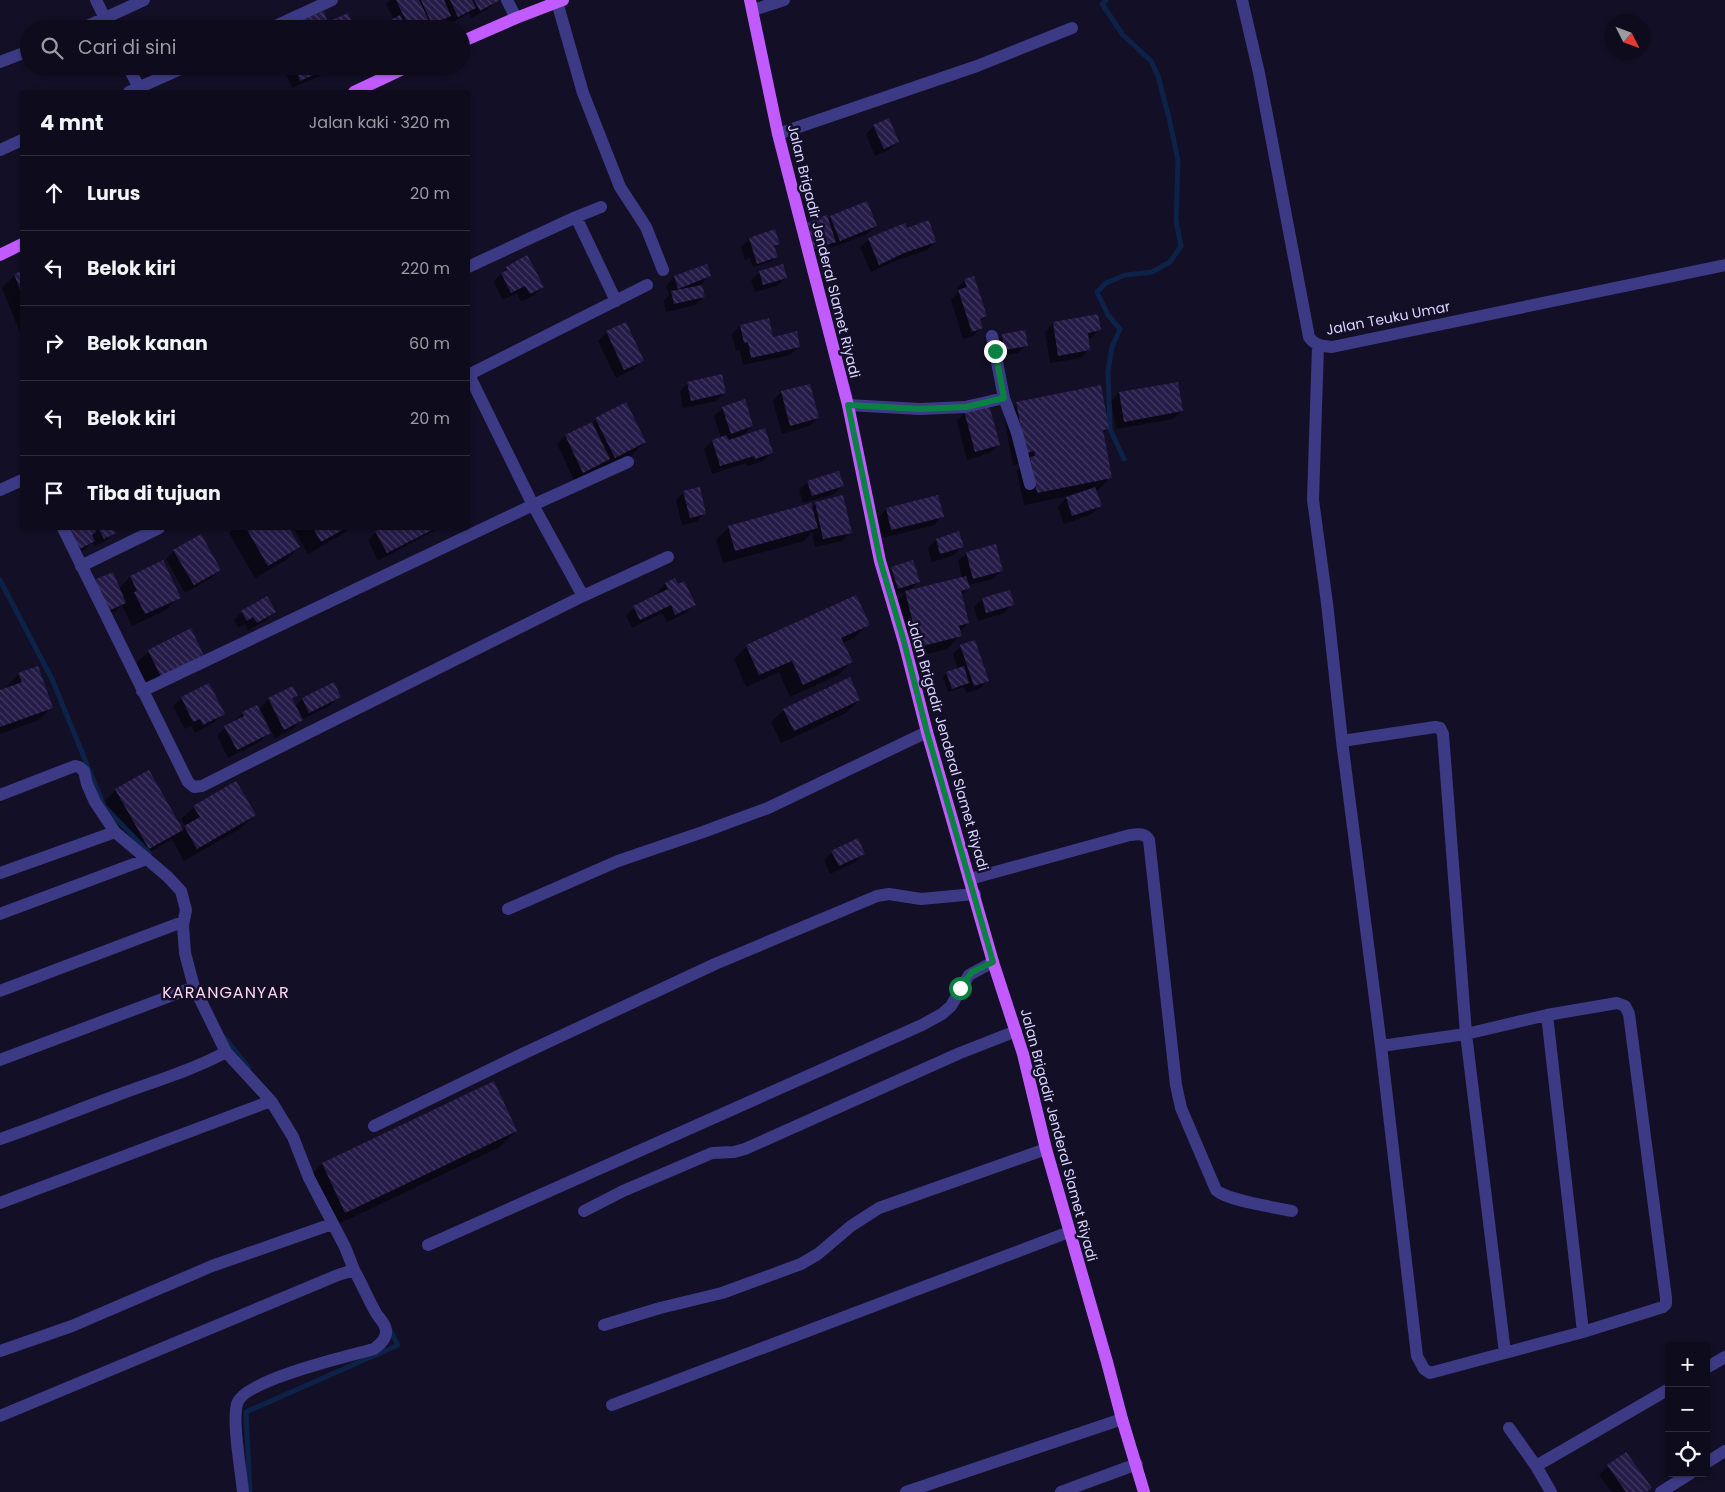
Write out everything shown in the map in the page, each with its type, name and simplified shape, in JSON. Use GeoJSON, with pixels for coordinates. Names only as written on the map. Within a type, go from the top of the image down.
{"type":"FeatureCollection","features":[{"type":"Feature","properties":{"kind":"main road"},"geometry":{"type":"LineString","coordinates":[[470,38],[560,1]]}},
{"type":"Feature","properties":{"kind":"main road","name":"Jalan Brigadir Jenderal Slamet Riyadi"},"geometry":{"type":"LineString","coordinates":[[752,5],[778,134],[848,405],[880,560],[993,962],[1023,1054],[1046,1149],[1144,1492]]}},
{"type":"Feature","properties":{"kind":"main road"},"geometry":{"type":"LineString","coordinates":[[358,90],[390,75]]}},
{"type":"Feature","properties":{"kind":"main road"},"geometry":{"type":"LineString","coordinates":[[0,255],[20,245]]}},
{"type":"Feature","properties":{"kind":"street"},"geometry":{"type":"LineString","coordinates":[[96,0],[106,20]]}},
{"type":"Feature","properties":{"kind":"street"},"geometry":{"type":"LineString","coordinates":[[114,20],[144,0]]}},
{"type":"Feature","properties":{"kind":"street"},"geometry":{"type":"LineString","coordinates":[[289,20],[332,0]]}},
{"type":"Feature","properties":{"kind":"street"},"geometry":{"type":"LineString","coordinates":[[507,0],[516,18]]}},
{"type":"Feature","properties":{"kind":"street"},"geometry":{"type":"LineString","coordinates":[[752,5],[784,0]]}},
{"type":"Feature","properties":{"kind":"street","name":"Jalan Teuku Umar"},"geometry":{"type":"LineString","coordinates":[[1242,0],[1259,73],[1309,337],[1318,346],[1332,346],[1725,265]]}},
{"type":"Feature","properties":{"kind":"street"},"geometry":{"type":"LineString","coordinates":[[560,1],[586,102],[620,187],[646,227],[663,270]]}},
{"type":"Feature","properties":{"kind":"street"},"geometry":{"type":"LineString","coordinates":[[778,134],[977,66],[1072,28]]}},
{"type":"Feature","properties":{"kind":"street"},"geometry":{"type":"LineString","coordinates":[[0,62],[20,54]]}},
{"type":"Feature","properties":{"kind":"street"},"geometry":{"type":"LineString","coordinates":[[131,75],[136,90]]}},
{"type":"Feature","properties":{"kind":"street"},"geometry":{"type":"LineString","coordinates":[[138,90],[168,75]]}},
{"type":"Feature","properties":{"kind":"street"},"geometry":{"type":"LineString","coordinates":[[0,150],[20,141]]}},
{"type":"Feature","properties":{"kind":"street"},"geometry":{"type":"LineString","coordinates":[[470,266],[601,207]]}},
{"type":"Feature","properties":{"kind":"street"},"geometry":{"type":"LineString","coordinates":[[576,217],[616,301]]}},
{"type":"Feature","properties":{"kind":"street"},"geometry":{"type":"LineString","coordinates":[[470,373],[647,285]]}},
{"type":"Feature","properties":{"kind":"street"},"geometry":{"type":"LineString","coordinates":[[992,336],[1004,398],[1017,433],[1030,484]]}},
{"type":"Feature","properties":{"kind":"street"},"geometry":{"type":"LineString","coordinates":[[1318,346],[1313,500],[1381,1046],[1417,1356],[1424,1369],[1430,1373],[1583,1332],[1657,1310],[1666,1304],[1630,1024],[1626,1006],[1618,1003],[1547,1015],[1466,1034],[1381,1046]]}},
{"type":"Feature","properties":{"kind":"street"},"geometry":{"type":"LineString","coordinates":[[470,378],[533,505],[583,596]]}},
{"type":"Feature","properties":{"kind":"street"},"geometry":{"type":"LineString","coordinates":[[848,405],[920,409],[966,407],[1004,398]]}},
{"type":"Feature","properties":{"kind":"street"},"geometry":{"type":"LineString","coordinates":[[142,691],[533,505],[628,462]]}},
{"type":"Feature","properties":{"kind":"street"},"geometry":{"type":"LineString","coordinates":[[0,490],[20,481]]}},
{"type":"Feature","properties":{"kind":"street"},"geometry":{"type":"LineString","coordinates":[[64,530],[188,782],[194,787],[198,787],[583,596],[668,557]]}},
{"type":"Feature","properties":{"kind":"street"},"geometry":{"type":"LineString","coordinates":[[81,566],[155,530]]}},
{"type":"Feature","properties":{"kind":"street"},"geometry":{"type":"LineString","coordinates":[[1342,741],[1434,727],[1440,728],[1443,734],[1466,1034],[1505,1353]]}},
{"type":"Feature","properties":{"kind":"street"},"geometry":{"type":"LineString","coordinates":[[508,908],[618,861],[768,808],[927,732]]}},
{"type":"Feature","properties":{"kind":"street"},"geometry":{"type":"LineString","coordinates":[[0,795],[66,769],[75,766],[79,767],[84,771],[87,784],[95,802],[115,832],[181,891],[186,910],[183,925],[185,953],[194,987],[226,1052],[271,1101],[293,1136],[309,1178],[345,1248],[354,1270],[384,1324],[386,1337],[374,1349],[269,1380],[244,1393],[236,1410],[243,1492]]}},
{"type":"Feature","properties":{"kind":"street"},"geometry":{"type":"LineString","coordinates":[[0,873],[115,832]]}},
{"type":"Feature","properties":{"kind":"street"},"geometry":{"type":"LineString","coordinates":[[970,879],[1130,834],[1143,834],[1146,836],[1148,840],[1176,1085],[1182,1108],[1216,1190],[1221,1194],[1292,1211]]}},
{"type":"Feature","properties":{"kind":"street"},"geometry":{"type":"LineString","coordinates":[[0,914],[147,860]]}},
{"type":"Feature","properties":{"kind":"street"},"geometry":{"type":"LineString","coordinates":[[374,1126],[715,964],[877,896],[889,894],[921,899],[975,894]]}},
{"type":"Feature","properties":{"kind":"street"},"geometry":{"type":"LineString","coordinates":[[0,991],[177,924],[183,925]]}},
{"type":"Feature","properties":{"kind":"street"},"geometry":{"type":"LineString","coordinates":[[428,1245],[922,1025],[942,1014],[950,1006],[969,975],[993,962]]}},
{"type":"Feature","properties":{"kind":"street"},"geometry":{"type":"LineString","coordinates":[[0,1060],[194,987]]}},
{"type":"Feature","properties":{"kind":"street"},"geometry":{"type":"LineString","coordinates":[[1547,1015],[1583,1332]]}},
{"type":"Feature","properties":{"kind":"street"},"geometry":{"type":"LineString","coordinates":[[584,1211],[623,1191],[712,1153],[734,1152],[745,1149],[918,1071],[1016,1032]]}},
{"type":"Feature","properties":{"kind":"street"},"geometry":{"type":"LineString","coordinates":[[0,1139],[209,1061],[226,1052]]}},
{"type":"Feature","properties":{"kind":"street"},"geometry":{"type":"LineString","coordinates":[[0,1203],[271,1101]]}},
{"type":"Feature","properties":{"kind":"street"},"geometry":{"type":"LineString","coordinates":[[604,1325],[660,1308],[722,1293],[800,1264],[818,1254],[851,1226],[879,1208],[1046,1149]]}},
{"type":"Feature","properties":{"kind":"street"},"geometry":{"type":"LineString","coordinates":[[0,1350],[72,1326],[212,1266],[332,1224]]}},
{"type":"Feature","properties":{"kind":"street"},"geometry":{"type":"LineString","coordinates":[[612,1405],[1069,1232]]}},
{"type":"Feature","properties":{"kind":"street"},"geometry":{"type":"LineString","coordinates":[[0,1416],[354,1270]]}},
{"type":"Feature","properties":{"kind":"street"},"geometry":{"type":"LineString","coordinates":[[1710,1366],[1725,1357]]}},
{"type":"Feature","properties":{"kind":"street"},"geometry":{"type":"LineString","coordinates":[[1536,1466],[1665,1391]]}},
{"type":"Feature","properties":{"kind":"street"},"geometry":{"type":"LineString","coordinates":[[906,1492],[1122,1419]]}},
{"type":"Feature","properties":{"kind":"street"},"geometry":{"type":"LineString","coordinates":[[1509,1428],[1536,1466],[1551,1492]]}},
{"type":"Feature","properties":{"kind":"street"},"geometry":{"type":"LineString","coordinates":[[1710,1460],[1725,1451]]}},
{"type":"Feature","properties":{"kind":"street"},"geometry":{"type":"LineString","coordinates":[[1061,1492],[1137,1464]]}},
{"type":"Feature","properties":{"kind":"street"},"geometry":{"type":"LineString","coordinates":[[1661,1492],[1685,1477]]}},
{"type":"Feature","properties":{"kind":"building"},"geometry":{"type":"Polygon","coordinates":[[[396,0],[419,0],[429,20],[406,20],[396,0]]]}},
{"type":"Feature","properties":{"kind":"building"},"geometry":{"type":"Polygon","coordinates":[[[421,0],[444,0],[451,16],[442,20],[430,20],[421,0]]]}},
{"type":"Feature","properties":{"kind":"building"},"geometry":{"type":"Polygon","coordinates":[[[450,0],[472,0],[476,8],[458,17],[450,0]]]}},
{"type":"Feature","properties":{"kind":"building"},"geometry":{"type":"Polygon","coordinates":[[[474,0],[500,0],[480,11],[474,0]]]}},
{"type":"Feature","properties":{"kind":"building"},"geometry":{"type":"Polygon","coordinates":[[[324,11],[327,20],[304,20],[324,11]]]}},
{"type":"Feature","properties":{"kind":"building"},"geometry":{"type":"Polygon","coordinates":[[[348,13],[351,20],[332,20],[348,13]]]}},
{"type":"Feature","properties":{"kind":"building"},"geometry":{"type":"Polygon","coordinates":[[[400,15],[402,20],[391,20],[400,15]]]}},
{"type":"Feature","properties":{"kind":"building"},"geometry":{"type":"Polygon","coordinates":[[[298,75],[314,75],[300,81],[298,75]]]}},
{"type":"Feature","properties":{"kind":"building"},"geometry":{"type":"Polygon","coordinates":[[[889,118],[899,142],[884,149],[873,125],[889,118]]]}},
{"type":"Feature","properties":{"kind":"building"},"geometry":{"type":"Polygon","coordinates":[[[867,201],[877,226],[840,241],[830,216],[867,201]]]}},
{"type":"Feature","properties":{"kind":"building"},"geometry":{"type":"Polygon","coordinates":[[[827,215],[836,242],[813,250],[804,224],[827,215]]]}},
{"type":"Feature","properties":{"kind":"building"},"geometry":{"type":"Polygon","coordinates":[[[929,220],[936,242],[904,253],[879,265],[868,238],[905,223],[907,228],[929,220]]]}},
{"type":"Feature","properties":{"kind":"building"},"geometry":{"type":"Polygon","coordinates":[[[775,229],[780,244],[774,246],[778,257],[757,264],[749,238],[775,229]]]}},
{"type":"Feature","properties":{"kind":"building"},"geometry":{"type":"Polygon","coordinates":[[[527,255],[544,287],[530,294],[525,286],[511,293],[501,273],[507,270],[506,267],[527,255]]]}},
{"type":"Feature","properties":{"kind":"building"},"geometry":{"type":"Polygon","coordinates":[[[707,264],[711,276],[678,289],[674,276],[707,264]]]}},
{"type":"Feature","properties":{"kind":"building"},"geometry":{"type":"Polygon","coordinates":[[[783,264],[787,278],[763,285],[759,271],[783,264]]]}},
{"type":"Feature","properties":{"kind":"building"},"geometry":{"type":"Polygon","coordinates":[[[20,272],[20,290],[14,274],[20,272]]]}},
{"type":"Feature","properties":{"kind":"building"},"geometry":{"type":"Polygon","coordinates":[[[974,276],[987,316],[980,319],[983,328],[972,332],[958,290],[967,287],[964,279],[974,276]]]}},
{"type":"Feature","properties":{"kind":"building"},"geometry":{"type":"Polygon","coordinates":[[[702,285],[705,297],[674,304],[671,291],[702,285]]]}},
{"type":"Feature","properties":{"kind":"building"},"geometry":{"type":"Polygon","coordinates":[[[1098,314],[1101,330],[1088,333],[1090,350],[1058,356],[1053,322],[1098,314]]]}},
{"type":"Feature","properties":{"kind":"building"},"geometry":{"type":"Polygon","coordinates":[[[769,318],[773,337],[797,331],[800,347],[751,358],[748,342],[744,343],[740,325],[769,318]]]}},
{"type":"Feature","properties":{"kind":"building"},"geometry":{"type":"Polygon","coordinates":[[[626,322],[644,361],[624,370],[606,331],[626,322]]]}},
{"type":"Feature","properties":{"kind":"building"},"geometry":{"type":"Polygon","coordinates":[[[1025,330],[1028,346],[1004,350],[1002,334],[1025,330]]]}},
{"type":"Feature","properties":{"kind":"building"},"geometry":{"type":"Polygon","coordinates":[[[722,374],[726,393],[691,401],[687,382],[722,374]]]}},
{"type":"Feature","properties":{"kind":"building"},"geometry":{"type":"Polygon","coordinates":[[[1178,382],[1183,411],[1124,422],[1119,392],[1178,382]]]}},
{"type":"Feature","properties":{"kind":"building"},"geometry":{"type":"Polygon","coordinates":[[[810,384],[819,418],[790,426],[781,391],[810,384]]]}},
{"type":"Feature","properties":{"kind":"building"},"geometry":{"type":"Polygon","coordinates":[[[1101,385],[1109,429],[1103,430],[1112,478],[1037,493],[1030,457],[1035,456],[1034,451],[1026,453],[1016,402],[1101,385]]]}},
{"type":"Feature","properties":{"kind":"building"},"geometry":{"type":"Polygon","coordinates":[[[745,399],[753,426],[731,434],[722,407],[745,399]]]}},
{"type":"Feature","properties":{"kind":"building"},"geometry":{"type":"Polygon","coordinates":[[[626,402],[646,442],[615,458],[595,418],[626,402]]]}},
{"type":"Feature","properties":{"kind":"building"},"geometry":{"type":"Polygon","coordinates":[[[989,405],[1000,445],[975,452],[964,411],[989,405]]]}},
{"type":"Feature","properties":{"kind":"building"},"geometry":{"type":"Polygon","coordinates":[[[592,422],[610,459],[583,473],[565,435],[592,422]]]}},
{"type":"Feature","properties":{"kind":"building"},"geometry":{"type":"Polygon","coordinates":[[[765,428],[773,453],[755,459],[754,456],[720,466],[712,440],[726,435],[729,440],[765,428]]]}},
{"type":"Feature","properties":{"kind":"building"},"geometry":{"type":"Polygon","coordinates":[[[839,471],[844,486],[812,496],[807,481],[839,471]]]}},
{"type":"Feature","properties":{"kind":"building"},"geometry":{"type":"Polygon","coordinates":[[[700,487],[706,514],[690,518],[683,491],[700,487]]]}},
{"type":"Feature","properties":{"kind":"building"},"geometry":{"type":"Polygon","coordinates":[[[1095,487],[1102,506],[1072,516],[1066,497],[1095,487]]]}},
{"type":"Feature","properties":{"kind":"building"},"geometry":{"type":"Polygon","coordinates":[[[843,495],[852,533],[823,539],[815,502],[843,495]]]}},
{"type":"Feature","properties":{"kind":"building"},"geometry":{"type":"Polygon","coordinates":[[[938,495],[944,517],[891,530],[886,508],[938,495]]]}},
{"type":"Feature","properties":{"kind":"building"},"geometry":{"type":"Polygon","coordinates":[[[811,503],[818,528],[735,551],[728,526],[811,503]]]}},
{"type":"Feature","properties":{"kind":"building"},"geometry":{"type":"Polygon","coordinates":[[[70,530],[95,530],[96,532],[92,535],[95,541],[80,549],[70,530]]]}},
{"type":"Feature","properties":{"kind":"building"},"geometry":{"type":"Polygon","coordinates":[[[99,530],[114,530],[116,533],[104,539],[99,530]]]}},
{"type":"Feature","properties":{"kind":"building"},"geometry":{"type":"Polygon","coordinates":[[[247,530],[290,530],[300,547],[268,566],[247,530]]]}},
{"type":"Feature","properties":{"kind":"building"},"geometry":{"type":"Polygon","coordinates":[[[314,530],[342,530],[321,542],[314,530]]]}},
{"type":"Feature","properties":{"kind":"building"},"geometry":{"type":"Polygon","coordinates":[[[377,530],[432,530],[387,553],[375,531],[377,530]]]}},
{"type":"Feature","properties":{"kind":"building"},"geometry":{"type":"Polygon","coordinates":[[[959,531],[964,547],[940,554],[936,539],[959,531]]]}},
{"type":"Feature","properties":{"kind":"building"},"geometry":{"type":"Polygon","coordinates":[[[201,534],[221,570],[194,585],[173,550],[201,534]]]}},
{"type":"Feature","properties":{"kind":"building"},"geometry":{"type":"Polygon","coordinates":[[[996,544],[1003,571],[973,579],[966,552],[996,544]]]}},
{"type":"Feature","properties":{"kind":"building"},"geometry":{"type":"Polygon","coordinates":[[[163,560],[181,598],[145,614],[134,592],[137,591],[130,576],[163,560]]]}},
{"type":"Feature","properties":{"kind":"building"},"geometry":{"type":"Polygon","coordinates":[[[913,560],[920,582],[898,589],[891,567],[913,560]]]}},
{"type":"Feature","properties":{"kind":"building"},"geometry":{"type":"Polygon","coordinates":[[[113,572],[126,603],[108,611],[94,580],[113,572]]]}},
{"type":"Feature","properties":{"kind":"building"},"geometry":{"type":"Polygon","coordinates":[[[966,576],[970,588],[961,591],[969,623],[959,626],[962,636],[919,647],[905,591],[966,576]]]}},
{"type":"Feature","properties":{"kind":"building"},"geometry":{"type":"Polygon","coordinates":[[[675,578],[678,584],[684,581],[696,605],[675,615],[671,605],[640,620],[633,606],[668,589],[665,583],[675,578]]]}},
{"type":"Feature","properties":{"kind":"building"},"geometry":{"type":"Polygon","coordinates":[[[1010,590],[1014,605],[986,613],[982,598],[1010,590]]]}},
{"type":"Feature","properties":{"kind":"building"},"geometry":{"type":"Polygon","coordinates":[[[856,595],[870,625],[841,638],[853,662],[803,685],[792,661],[759,675],[746,645],[856,595]]]}},
{"type":"Feature","properties":{"kind":"building"},"geometry":{"type":"Polygon","coordinates":[[[267,596],[276,612],[257,623],[253,617],[247,621],[241,611],[267,596]]]}},
{"type":"Feature","properties":{"kind":"building"},"geometry":{"type":"Polygon","coordinates":[[[191,628],[204,656],[161,677],[148,650],[191,628]]]}},
{"type":"Feature","properties":{"kind":"building"},"geometry":{"type":"Polygon","coordinates":[[[975,640],[989,681],[974,686],[960,645],[975,640]]]}},
{"type":"Feature","properties":{"kind":"building"},"geometry":{"type":"Polygon","coordinates":[[[38,666],[53,708],[0,727],[0,690],[22,682],[18,673],[38,666]]]}},
{"type":"Feature","properties":{"kind":"building"},"geometry":{"type":"Polygon","coordinates":[[[964,666],[969,683],[952,689],[946,672],[964,666]]]}},
{"type":"Feature","properties":{"kind":"building"},"geometry":{"type":"Polygon","coordinates":[[[850,677],[860,700],[794,731],[783,709],[850,677]]]}},
{"type":"Feature","properties":{"kind":"building"},"geometry":{"type":"Polygon","coordinates":[[[334,682],[341,697],[309,713],[302,698],[334,682]]]}},
{"type":"Feature","properties":{"kind":"building"},"geometry":{"type":"Polygon","coordinates":[[[209,683],[225,714],[203,725],[200,719],[193,722],[181,697],[209,683]]]}},
{"type":"Feature","properties":{"kind":"building"},"geometry":{"type":"Polygon","coordinates":[[[293,686],[298,696],[292,698],[303,720],[284,730],[268,698],[293,686]]]}},
{"type":"Feature","properties":{"kind":"building"},"geometry":{"type":"Polygon","coordinates":[[[257,705],[271,733],[237,750],[224,726],[244,716],[242,712],[257,705]]]}},
{"type":"Feature","properties":{"kind":"building"},"geometry":{"type":"Polygon","coordinates":[[[149,770],[183,830],[149,849],[115,789],[149,770]]]}},
{"type":"Feature","properties":{"kind":"building"},"geometry":{"type":"Polygon","coordinates":[[[236,781],[256,815],[197,849],[184,826],[200,817],[193,806],[236,781]]]}},
{"type":"Feature","properties":{"kind":"building"},"geometry":{"type":"Polygon","coordinates":[[[858,838],[865,854],[839,866],[831,851],[858,838]]]}},
{"type":"Feature","properties":{"kind":"building"},"geometry":{"type":"Polygon","coordinates":[[[494,1081],[517,1131],[345,1213],[322,1163],[494,1081]]]}},
{"type":"Feature","properties":{"kind":"building"},"geometry":{"type":"Polygon","coordinates":[[[1626,1452],[1652,1488],[1646,1492],[1626,1492],[1607,1465],[1626,1452]]]}},
{"type":"Feature","properties":{"kind":"waterway"},"geometry":{"type":"LineString","coordinates":[[1106,0],[1102,4],[1123,35],[1151,61],[1158,76],[1178,160],[1176,220],[1181,246],[1170,262],[1152,272],[1125,275],[1106,283],[1097,292],[1108,315],[1120,329],[1112,347],[1108,372],[1110,429],[1124,459]]}},
{"type":"Feature","properties":{"kind":"waterway"},"geometry":{"type":"LineString","coordinates":[[0,580],[52,679],[104,806],[149,853]]}},
{"type":"Feature","properties":{"kind":"waterway"},"geometry":{"type":"LineString","coordinates":[[225,1038],[249,1068]]}},
{"type":"Feature","properties":{"kind":"waterway"},"geometry":{"type":"LineString","coordinates":[[250,1492],[246,1412],[398,1345],[390,1330]]}},
{"type":"Feature","properties":{"kind":"district","name":"KARANGANYAR"},"geometry":{"type":"Point","coordinates":[226,992]}},
{"type":"Feature","properties":{"kind":"route"},"geometry":{"type":"LineString","coordinates":[[960,988],[972,972],[993,962],[880,560],[848,405],[920,409],[966,407],[1004,398],[995,351]]}}]}
